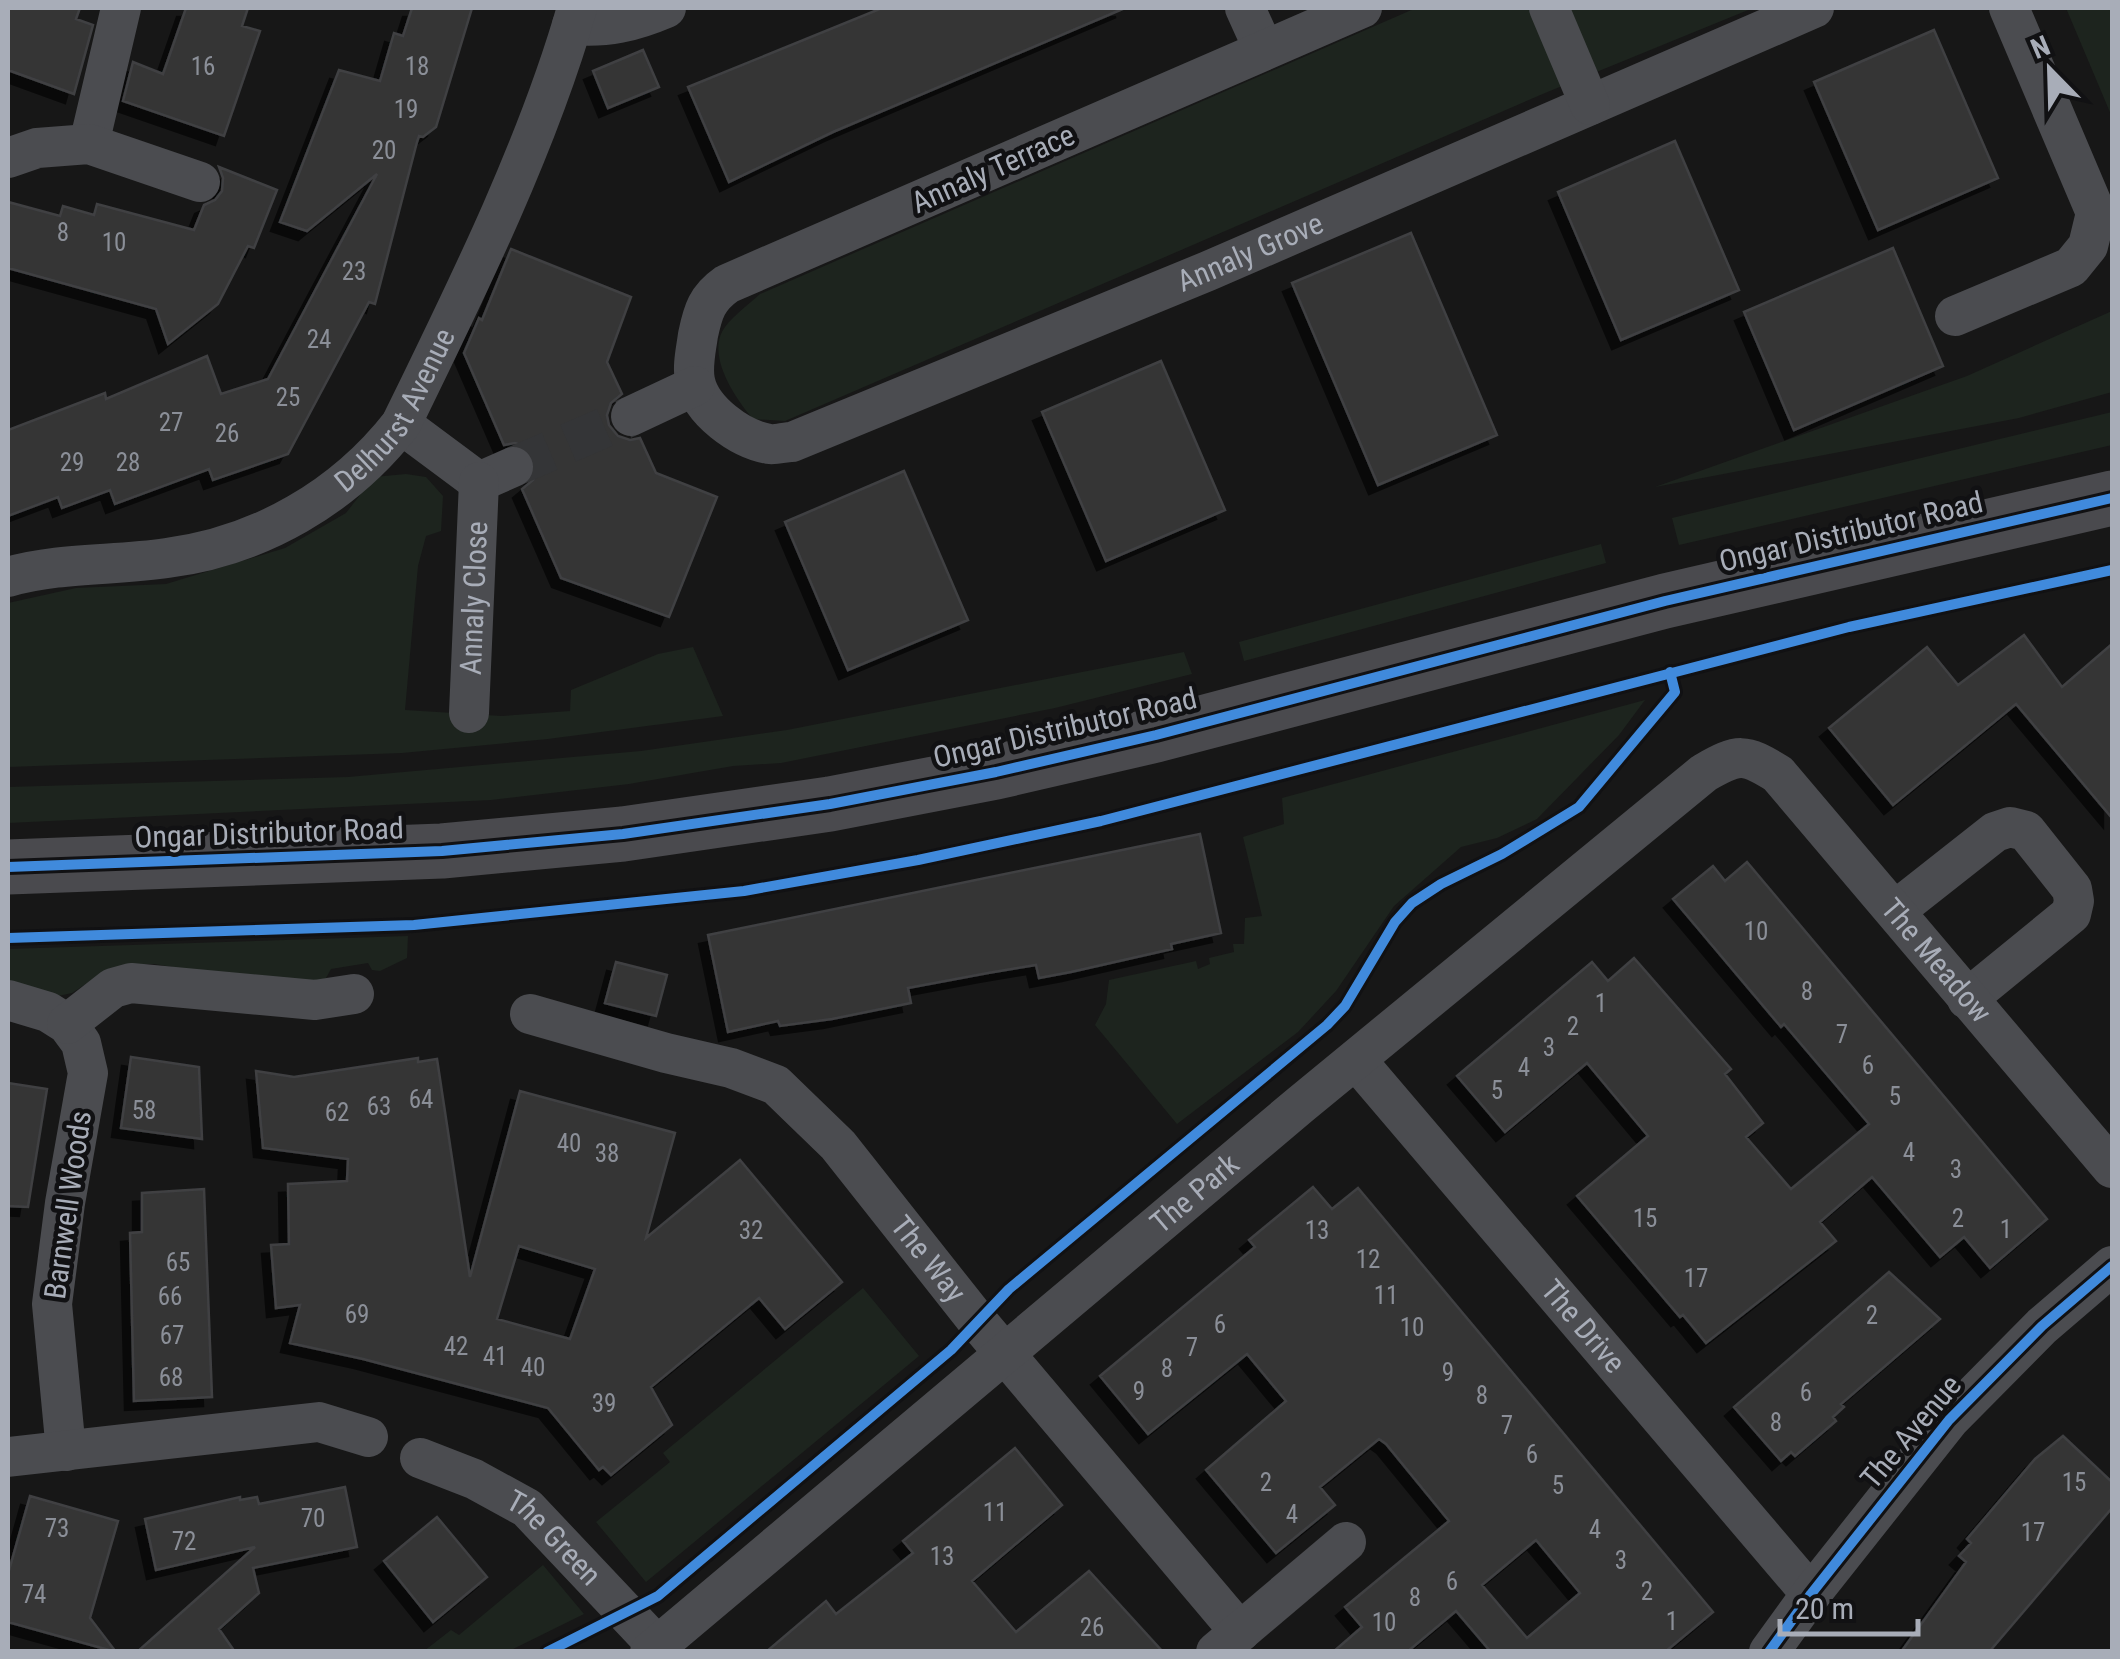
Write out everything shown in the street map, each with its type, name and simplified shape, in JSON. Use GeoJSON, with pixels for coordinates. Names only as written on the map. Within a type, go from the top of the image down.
{"type":"FeatureCollection","features":[{"type":"Feature","properties":{"kind":"street"},"geometry":{"type":"LineString","coordinates":[[90,144],[121,8]]}},
{"type":"Feature","properties":{"kind":"street"},"geometry":{"type":"LineString","coordinates":[[574,16],[596,27],[627,24],[666,8]]}},
{"type":"Feature","properties":{"kind":"street"},"geometry":{"type":"LineString","coordinates":[[1245,8],[1264,50]]}},
{"type":"Feature","properties":{"kind":"street","name":"Annaly Terrace"},"geometry":{"type":"LineString","coordinates":[[695,386],[702,312],[710,296],[727,284],[1362,8]]}},
{"type":"Feature","properties":{"kind":"street"},"geometry":{"type":"LineString","coordinates":[[1549,8],[1590,104]]}},
{"type":"Feature","properties":{"kind":"street","name":"Annaly Grove"},"geometry":{"type":"LineString","coordinates":[[695,386],[721,419],[737,432],[770,444],[792,442],[1208,271],[1814,8]]}},
{"type":"Feature","properties":{"kind":"street"},"geometry":{"type":"LineString","coordinates":[[1956,316],[2071,267],[2088,246],[2096,213],[2010,8]]}},
{"type":"Feature","properties":{"kind":"street","name":"Delhurst Avenue"},"geometry":{"type":"LineString","coordinates":[[8,577],[89,563],[164,559],[210,551],[247,539],[304,510],[354,476],[401,424],[494,226],[574,16]]}},
{"type":"Feature","properties":{"kind":"street"},"geometry":{"type":"LineString","coordinates":[[8,158],[37,148],[90,144],[200,182]]}},
{"type":"Feature","properties":{"kind":"street"},"geometry":{"type":"LineString","coordinates":[[631,416],[695,386]]}},
{"type":"Feature","properties":{"kind":"street","name":"Annaly Close"},"geometry":{"type":"LineString","coordinates":[[401,424],[496,475],[469,713]]}},
{"type":"Feature","properties":{"kind":"street","name":"Ongar Distributor Road"},"geometry":{"type":"LineString","coordinates":[[8,867],[442,851],[623,834],[830,804],[1138,739],[1666,601],[2112,498]]}},
{"type":"Feature","properties":{"kind":"street","name":"The Park"},"geometry":{"type":"LineString","coordinates":[[657,1649],[1704,772],[1733,757],[1752,757]]}},
{"type":"Feature","properties":{"kind":"street","name":"The Meadow"},"geometry":{"type":"LineString","coordinates":[[1752,757],[1778,774],[2112,1168]]}},
{"type":"Feature","properties":{"kind":"street"},"geometry":{"type":"LineString","coordinates":[[1896,910],[1996,832],[2010,828],[2026,832],[2049,860],[2072,889],[2071,914],[1967,999]]}},
{"type":"Feature","properties":{"kind":"street"},"geometry":{"type":"LineString","coordinates":[[8,1000],[48,1012],[67,1024],[112,988],[131,983],[315,1000],[354,994]]}},
{"type":"Feature","properties":{"kind":"street","name":"The Way"},"geometry":{"type":"LineString","coordinates":[[530,1014],[731,1068],[776,1085],[838,1145],[1007,1354],[1228,1642],[1346,1542]]}},
{"type":"Feature","properties":{"kind":"street","name":"Barnwell Woods"},"geometry":{"type":"LineString","coordinates":[[66,1451],[52,1304],[88,1073],[80,1042],[67,1024]]}},
{"type":"Feature","properties":{"kind":"street","name":"The Drive"},"geometry":{"type":"LineString","coordinates":[[1356,1060],[1811,1594]]}},
{"type":"Feature","properties":{"kind":"street","name":"The Avenue"},"geometry":{"type":"LineString","coordinates":[[1770,1652],[1949,1420],[2042,1326],[2112,1266]]}},
{"type":"Feature","properties":{"kind":"street"},"geometry":{"type":"LineString","coordinates":[[8,1457],[319,1422],[368,1437]]}},
{"type":"Feature","properties":{"kind":"street","name":"The Green"},"geometry":{"type":"LineString","coordinates":[[420,1458],[527,1508],[657,1649]]}},
{"type":"Feature","properties":{"kind":"shaded area"},"geometry":{"type":"Polygon","coordinates":[[[1416,8],[1753,8],[1545,93],[785,421],[753,419],[731,388],[720,362],[720,338],[725,327],[760,294],[1416,8]]]}},
{"type":"Feature","properties":{"kind":"shaded area"},"geometry":{"type":"Polygon","coordinates":[[[2066,8],[2112,8],[2112,117],[2066,8]]]}},
{"type":"Feature","properties":{"kind":"shaded area"},"geometry":{"type":"Polygon","coordinates":[[[2112,311],[2112,392],[2019,418],[1655,487],[1967,376],[2112,311]]]}},
{"type":"Feature","properties":{"kind":"shaded area"},"geometry":{"type":"Polygon","coordinates":[[[2112,412],[2112,445],[1679,545],[1672,518],[2112,412]]]}},
{"type":"Feature","properties":{"kind":"shaded area"},"geometry":{"type":"Polygon","coordinates":[[[374,477],[426,477],[443,496],[441,531],[426,536],[418,566],[405,710],[502,716],[570,711],[571,690],[658,654],[693,647],[723,716],[402,753],[8,767],[8,603],[76,588],[166,584],[285,548],[346,513],[374,477]]]}},
{"type":"Feature","properties":{"kind":"shaded area"},"geometry":{"type":"Polygon","coordinates":[[[1601,544],[1606,563],[1244,661],[1239,642],[1601,544]]]}},
{"type":"Feature","properties":{"kind":"shaded area"},"geometry":{"type":"Polygon","coordinates":[[[1184,652],[1192,674],[1055,708],[781,763],[733,766],[629,784],[491,800],[8,823],[8,787],[348,777],[641,751],[787,730],[1184,652]]]}},
{"type":"Feature","properties":{"kind":"shaded area"},"geometry":{"type":"Polygon","coordinates":[[[1645,700],[1619,735],[1537,819],[1497,838],[1461,847],[1394,906],[1336,991],[1298,1032],[1177,1124],[1095,1025],[1106,1004],[1109,980],[1196,961],[1198,969],[1210,964],[1209,958],[1234,952],[1233,944],[1244,944],[1245,918],[1262,916],[1243,837],[1284,824],[1282,798],[1645,700]]]}},
{"type":"Feature","properties":{"kind":"shaded area"},"geometry":{"type":"Polygon","coordinates":[[[408,936],[407,958],[380,971],[372,970],[368,963],[331,969],[326,978],[316,982],[248,979],[154,964],[129,964],[109,969],[72,993],[58,996],[8,986],[8,949],[408,936]]]}},
{"type":"Feature","properties":{"kind":"shaded area"},"geometry":{"type":"Polygon","coordinates":[[[863,1288],[919,1356],[646,1582],[596,1522],[670,1462],[663,1453],[863,1288]]]}},
{"type":"Feature","properties":{"kind":"shaded area"},"geometry":{"type":"Polygon","coordinates":[[[543,1565],[584,1614],[509,1651],[424,1651],[451,1630],[459,1635],[543,1565]]]}},
{"type":"Feature","properties":{"kind":"building"},"geometry":{"type":"Polygon","coordinates":[[[8,8],[80,8],[76,19],[93,25],[74,94],[8,70],[8,8]]]}},
{"type":"Feature","properties":{"kind":"building"},"geometry":{"type":"Polygon","coordinates":[[[186,8],[248,8],[242,26],[260,31],[224,136],[123,101],[133,62],[163,74],[186,8]]]}},
{"type":"Feature","properties":{"kind":"building"},"geometry":{"type":"Polygon","coordinates":[[[412,8],[472,8],[436,127],[419,136],[417,142],[375,304],[369,302],[288,454],[213,480],[209,469],[115,504],[110,490],[62,508],[58,497],[8,516],[8,430],[105,393],[106,399],[207,356],[221,394],[268,379],[377,174],[307,231],[280,222],[339,70],[380,81],[394,33],[403,36],[412,8]]]}},
{"type":"Feature","properties":{"kind":"building"},"geometry":{"type":"Polygon","coordinates":[[[882,8],[1125,8],[833,132],[729,182],[688,87],[882,8]]]}},
{"type":"Feature","properties":{"kind":"building"},"geometry":{"type":"Polygon","coordinates":[[[1934,30],[1998,178],[1878,230],[1814,82],[1934,30]]]}},
{"type":"Feature","properties":{"kind":"building"},"geometry":{"type":"Polygon","coordinates":[[[643,50],[659,87],[608,108],[593,71],[643,50]]]}},
{"type":"Feature","properties":{"kind":"building"},"geometry":{"type":"Polygon","coordinates":[[[1675,141],[1739,290],[1621,340],[1558,192],[1675,141]]]}},
{"type":"Feature","properties":{"kind":"building"},"geometry":{"type":"Polygon","coordinates":[[[219,167],[277,190],[254,248],[248,246],[218,304],[168,344],[156,309],[8,268],[8,202],[60,216],[63,206],[94,215],[97,204],[194,230],[204,205],[222,191],[219,167]]]}},
{"type":"Feature","properties":{"kind":"building"},"geometry":{"type":"Polygon","coordinates":[[[1411,233],[1497,435],[1378,485],[1292,283],[1411,233]]]}},
{"type":"Feature","properties":{"kind":"building"},"geometry":{"type":"Polygon","coordinates":[[[1893,248],[1943,366],[1794,430],[1744,312],[1893,248]]]}},
{"type":"Feature","properties":{"kind":"building"},"geometry":{"type":"Polygon","coordinates":[[[511,249],[631,297],[607,362],[622,394],[611,403],[609,425],[618,436],[640,438],[656,473],[717,497],[669,617],[561,578],[522,489],[533,480],[535,458],[526,447],[504,445],[464,353],[511,249]]]}},
{"type":"Feature","properties":{"kind":"building"},"geometry":{"type":"Polygon","coordinates":[[[1161,361],[1225,510],[1106,561],[1042,412],[1161,361]]]}},
{"type":"Feature","properties":{"kind":"building"},"geometry":{"type":"Polygon","coordinates":[[[904,471],[968,620],[848,670],[785,522],[904,471]]]}},
{"type":"Feature","properties":{"kind":"building"},"geometry":{"type":"Polygon","coordinates":[[[2024,635],[2062,687],[2112,644],[2112,818],[2016,704],[1893,805],[1829,728],[1927,647],[1958,685],[2024,635]]]}},
{"type":"Feature","properties":{"kind":"building"},"geometry":{"type":"Polygon","coordinates":[[[1200,834],[1221,933],[1171,944],[1172,949],[1071,972],[1039,978],[1036,965],[988,973],[908,988],[911,1003],[832,1019],[780,1026],[778,1021],[728,1032],[708,935],[1200,834]]]}},
{"type":"Feature","properties":{"kind":"building"},"geometry":{"type":"Polygon","coordinates":[[[1747,862],[2047,1219],[1990,1268],[1964,1237],[1940,1257],[1872,1177],[1820,1222],[1836,1241],[1706,1343],[1577,1196],[1648,1136],[1587,1063],[1505,1132],[1457,1076],[1592,962],[1608,981],[1634,958],[1731,1069],[1725,1074],[1763,1123],[1746,1137],[1791,1189],[1869,1124],[1673,899],[1713,866],[1725,881],[1747,862]]]}},
{"type":"Feature","properties":{"kind":"building"},"geometry":{"type":"Polygon","coordinates":[[[616,962],[667,975],[656,1016],[605,1003],[616,962]]]}},
{"type":"Feature","properties":{"kind":"building"},"geometry":{"type":"Polygon","coordinates":[[[131,1057],[199,1067],[202,1139],[121,1128],[131,1057]]]}},
{"type":"Feature","properties":{"kind":"building"},"geometry":{"type":"Polygon","coordinates":[[[418,1058],[418,1062],[437,1059],[470,1277],[520,1091],[675,1133],[646,1238],[740,1160],[842,1282],[785,1329],[759,1298],[651,1387],[672,1425],[611,1475],[603,1467],[599,1470],[548,1408],[290,1343],[300,1305],[276,1308],[271,1245],[289,1244],[288,1184],[347,1181],[348,1159],[263,1148],[256,1071],[294,1077],[418,1058]],[[519,1246],[497,1319],[570,1339],[595,1269],[519,1246]]]}},
{"type":"Feature","properties":{"kind":"building"},"geometry":{"type":"Polygon","coordinates":[[[8,1083],[47,1089],[28,1207],[8,1206],[8,1083]]]}},
{"type":"Feature","properties":{"kind":"building"},"geometry":{"type":"Polygon","coordinates":[[[1313,1187],[1332,1209],[1358,1188],[1713,1612],[1665,1652],[1491,1652],[1456,1611],[1407,1652],[1333,1652],[1362,1627],[1345,1607],[1449,1521],[1386,1444],[1379,1439],[1320,1487],[1335,1505],[1276,1553],[1206,1470],[1286,1401],[1247,1354],[1148,1434],[1100,1376],[1255,1247],[1249,1240],[1313,1187]],[[1536,1540],[1482,1585],[1527,1638],[1580,1593],[1536,1540]]]}},
{"type":"Feature","properties":{"kind":"building"},"geometry":{"type":"Polygon","coordinates":[[[204,1189],[212,1397],[134,1401],[130,1233],[142,1232],[142,1193],[204,1189]]]}},
{"type":"Feature","properties":{"kind":"building"},"geometry":{"type":"Polygon","coordinates":[[[1889,1272],[1940,1319],[1841,1404],[1844,1407],[1833,1417],[1836,1421],[1795,1456],[1791,1452],[1781,1461],[1734,1407],[1889,1272]]]}},
{"type":"Feature","properties":{"kind":"building"},"geometry":{"type":"Polygon","coordinates":[[[2063,1436],[2112,1482],[2112,1508],[1989,1652],[1901,1652],[1966,1562],[1959,1556],[1971,1543],[1967,1539],[2035,1459],[2063,1436]]]}},
{"type":"Feature","properties":{"kind":"building"},"geometry":{"type":"Polygon","coordinates":[[[1015,1448],[1062,1505],[972,1581],[1016,1632],[1089,1571],[1163,1652],[766,1652],[826,1601],[836,1614],[913,1553],[903,1541],[1015,1448]]]}},
{"type":"Feature","properties":{"kind":"building"},"geometry":{"type":"Polygon","coordinates":[[[345,1487],[357,1547],[253,1568],[259,1593],[219,1629],[235,1652],[137,1652],[255,1547],[156,1570],[145,1519],[240,1497],[257,1497],[259,1504],[345,1487]]]}},
{"type":"Feature","properties":{"kind":"building"},"geometry":{"type":"Polygon","coordinates":[[[30,1496],[118,1521],[90,1618],[116,1652],[8,1622],[8,1574],[30,1496]]]}},
{"type":"Feature","properties":{"kind":"building"},"geometry":{"type":"Polygon","coordinates":[[[437,1517],[487,1577],[433,1622],[384,1561],[437,1517]]]}},
{"type":"Feature","properties":{"kind":"tunnel"},"geometry":{"type":"LineString","coordinates":[[513,467],[631,416]]}},
{"type":"Feature","properties":{"kind":"cycle path"},"geometry":{"type":"LineString","coordinates":[[8,867],[442,851],[623,834],[830,804],[996,772],[1156,735],[1665,601],[2112,498]]}},
{"type":"Feature","properties":{"kind":"cycle path"},"geometry":{"type":"LineString","coordinates":[[8,938],[414,925],[744,891],[918,860],[1101,821],[1849,627],[2112,570]]}},
{"type":"Feature","properties":{"kind":"cycle path"},"geometry":{"type":"LineString","coordinates":[[547,1652],[658,1596],[951,1350],[1009,1289],[1327,1025],[1345,1006],[1395,922],[1412,903],[1579,807],[1675,692],[1670,672]]}},
{"type":"Feature","properties":{"kind":"cycle path"},"geometry":{"type":"LineString","coordinates":[[1769,1652],[1949,1420],[2042,1326],[2112,1266]]}}]}
